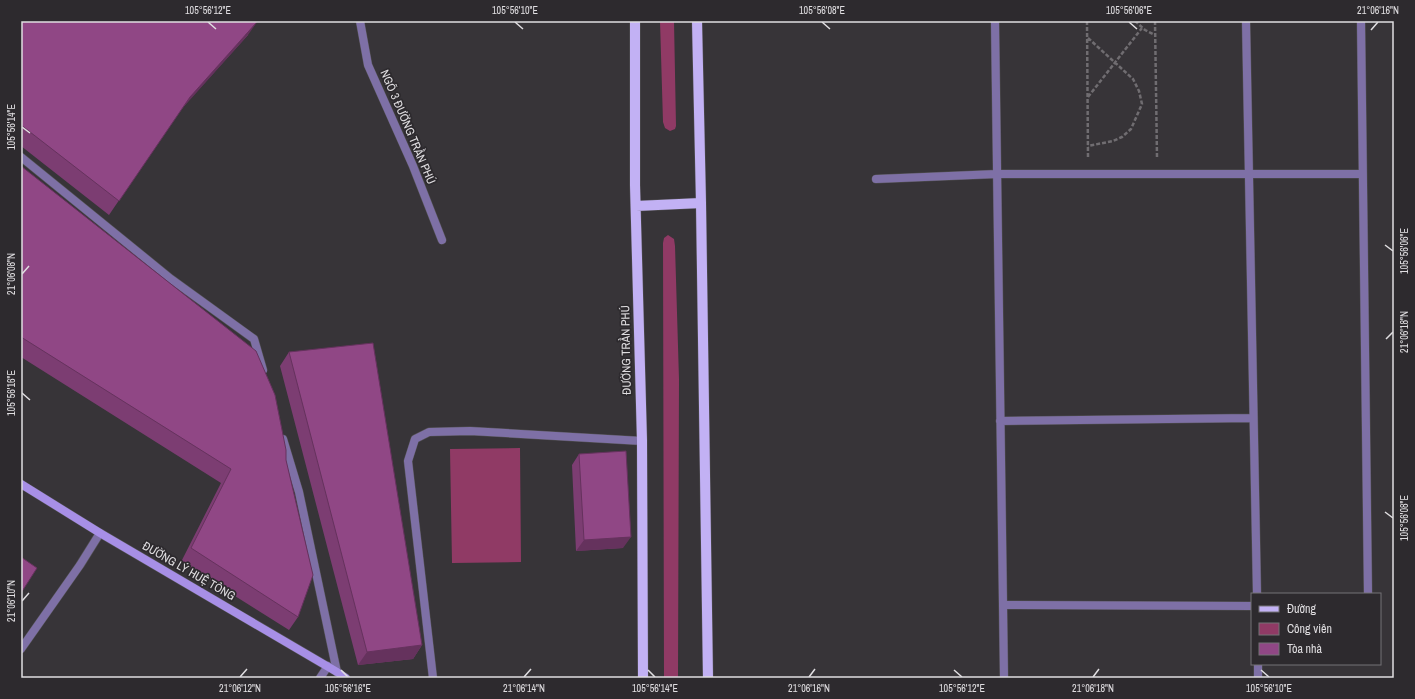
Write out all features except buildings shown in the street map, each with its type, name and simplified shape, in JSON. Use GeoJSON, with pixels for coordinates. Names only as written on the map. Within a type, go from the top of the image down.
{"type":"FeatureCollection","features":[{"type":"Feature","properties":{"kind":"main road","name":"ĐƯỜNG TRẦN PHÚ"},"geometry":{"type":"LineString","coordinates":[[635,21],[636,206],[642,441],[643,678]]}},
{"type":"Feature","properties":{"kind":"main road"},"geometry":{"type":"LineString","coordinates":[[697,21],[708,678]]}},
{"type":"Feature","properties":{"kind":"main road"},"geometry":{"type":"LineString","coordinates":[[636,206],[701,203]]}},
{"type":"Feature","properties":{"kind":"main road","name":"ĐƯỜNG LÝ HUỆ TÔNG"},"geometry":{"type":"LineString","coordinates":[[21,484],[100,533],[346,678]]}},
{"type":"Feature","properties":{"kind":"street","name":"NGÕ 3 ĐƯỜNG TRẦN PHÚ"},"geometry":{"type":"LineString","coordinates":[[360,21],[368,64],[413,166],[442,240]]}},
{"type":"Feature","properties":{"kind":"street"},"geometry":{"type":"LineString","coordinates":[[995,21],[1004,678]]}},
{"type":"Feature","properties":{"kind":"street"},"geometry":{"type":"LineString","coordinates":[[1246,21],[1257,593]]}},
{"type":"Feature","properties":{"kind":"street"},"geometry":{"type":"LineString","coordinates":[[1361,21],[1368,593]]}},
{"type":"Feature","properties":{"kind":"street"},"geometry":{"type":"LineString","coordinates":[[21,157],[171,279],[254,339],[265,378]]}},
{"type":"Feature","properties":{"kind":"street"},"geometry":{"type":"LineString","coordinates":[[876,179],[997,174],[1362,174]]}},
{"type":"Feature","properties":{"kind":"street"},"geometry":{"type":"LineString","coordinates":[[1000,421],[1253,418]]}},
{"type":"Feature","properties":{"kind":"street"},"geometry":{"type":"LineString","coordinates":[[281,431],[299,492],[337,672]]}},
{"type":"Feature","properties":{"kind":"street"},"geometry":{"type":"LineString","coordinates":[[433,678],[408,461],[415,439],[429,432],[470,431],[642,441]]}},
{"type":"Feature","properties":{"kind":"street"},"geometry":{"type":"LineString","coordinates":[[21,649],[80,565],[100,533]]}},
{"type":"Feature","properties":{"kind":"street"},"geometry":{"type":"LineString","coordinates":[[1003,605],[1251,606]]}},
{"type":"Feature","properties":{"kind":"street"},"geometry":{"type":"LineString","coordinates":[[1258,665],[1258,678]]}},
{"type":"Feature","properties":{"kind":"street"},"geometry":{"type":"LineString","coordinates":[[320,678],[328,666]]}},
{"type":"Feature","properties":{"kind":"path"},"geometry":{"type":"LineString","coordinates":[[1087,21],[1088,158]]}},
{"type":"Feature","properties":{"kind":"path"},"geometry":{"type":"LineString","coordinates":[[1135,21],[1142,28],[1155,35]]}},
{"type":"Feature","properties":{"kind":"path"},"geometry":{"type":"LineString","coordinates":[[1155,21],[1157,157]]}},
{"type":"Feature","properties":{"kind":"path"},"geometry":{"type":"LineString","coordinates":[[1088,98],[1142,28]]}},
{"type":"Feature","properties":{"kind":"path"},"geometry":{"type":"LineString","coordinates":[[1088,38],[1133,78],[1139,91],[1142,104],[1132,129],[1122,137],[1113,141],[1088,146]]}},
{"type":"Feature","properties":{"kind":"green space"},"geometry":{"type":"Polygon","coordinates":[[[660,21],[674,21],[676,126],[675,129],[670,131],[665,128],[663,122],[660,21]]]}},
{"type":"Feature","properties":{"kind":"green space"},"geometry":{"type":"Polygon","coordinates":[[[668,235],[674,239],[675,246],[679,379],[678,678],[664,678],[663,243],[664,238],[668,235]]]}},
{"type":"Feature","properties":{"kind":"green space"},"geometry":{"type":"Polygon","coordinates":[[[520,448],[521,562],[452,563],[450,449],[520,448]]]}}]}
